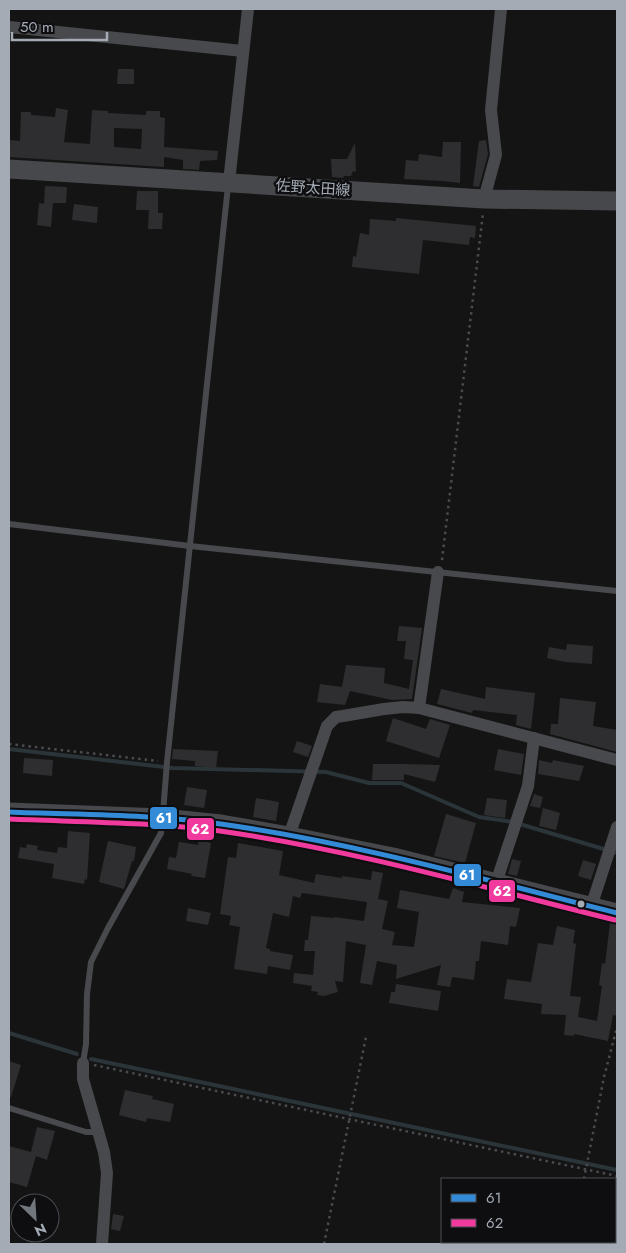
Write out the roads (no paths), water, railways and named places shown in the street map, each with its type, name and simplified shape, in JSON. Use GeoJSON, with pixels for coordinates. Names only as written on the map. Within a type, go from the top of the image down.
{"type":"FeatureCollection","features":[{"type":"Feature","properties":{"kind":"street"},"geometry":{"type":"LineString","coordinates":[[229,182],[248,9]]}},
{"type":"Feature","properties":{"kind":"street"},"geometry":{"type":"LineString","coordinates":[[484,199],[496,155],[491,110],[501,9]]}},
{"type":"Feature","properties":{"kind":"street"},"geometry":{"type":"LineString","coordinates":[[9,27],[243,51]]}},
{"type":"Feature","properties":{"kind":"street","name":"佐野太田線"},"geometry":{"type":"LineString","coordinates":[[9,169],[484,199],[617,201]]}},
{"type":"Feature","properties":{"kind":"street"},"geometry":{"type":"LineString","coordinates":[[419,708],[439,572]]}},
{"type":"Feature","properties":{"kind":"street"},"geometry":{"type":"LineString","coordinates":[[289,836],[327,726],[336,718],[343,716],[394,708],[419,708],[617,760]]}},
{"type":"Feature","properties":{"kind":"street"},"geometry":{"type":"LineString","coordinates":[[496,883],[528,786],[534,738]]}},
{"type":"Feature","properties":{"kind":"street"},"geometry":{"type":"LineString","coordinates":[[9,812],[162,818],[221,824],[393,857],[617,913]]}},
{"type":"Feature","properties":{"kind":"street"},"geometry":{"type":"LineString","coordinates":[[591,906],[617,827]]}},
{"type":"Feature","properties":{"kind":"street"},"geometry":{"type":"LineString","coordinates":[[83,1063],[83,1079],[107,1173],[102,1244]]}},
{"type":"Feature","properties":{"kind":"lane"},"geometry":{"type":"LineString","coordinates":[[83,1063],[91,962],[161,833],[166,762],[229,182]]}},
{"type":"Feature","properties":{"kind":"lane"},"geometry":{"type":"LineString","coordinates":[[9,524],[190,546],[617,591]]}},
{"type":"Feature","properties":{"kind":"lane"},"geometry":{"type":"LineString","coordinates":[[9,1108],[86,1132],[98,1132]]}},
{"type":"Feature","properties":{"kind":"waterway"},"geometry":{"type":"LineString","coordinates":[[9,749],[173,768],[326,772],[369,783],[401,783],[479,817],[513,822],[617,853]]}},
{"type":"Feature","properties":{"kind":"waterway"},"geometry":{"type":"LineString","coordinates":[[9,1033],[77,1054]]}},
{"type":"Feature","properties":{"kind":"waterway"},"geometry":{"type":"LineString","coordinates":[[91,1059],[617,1170]]}}]}
